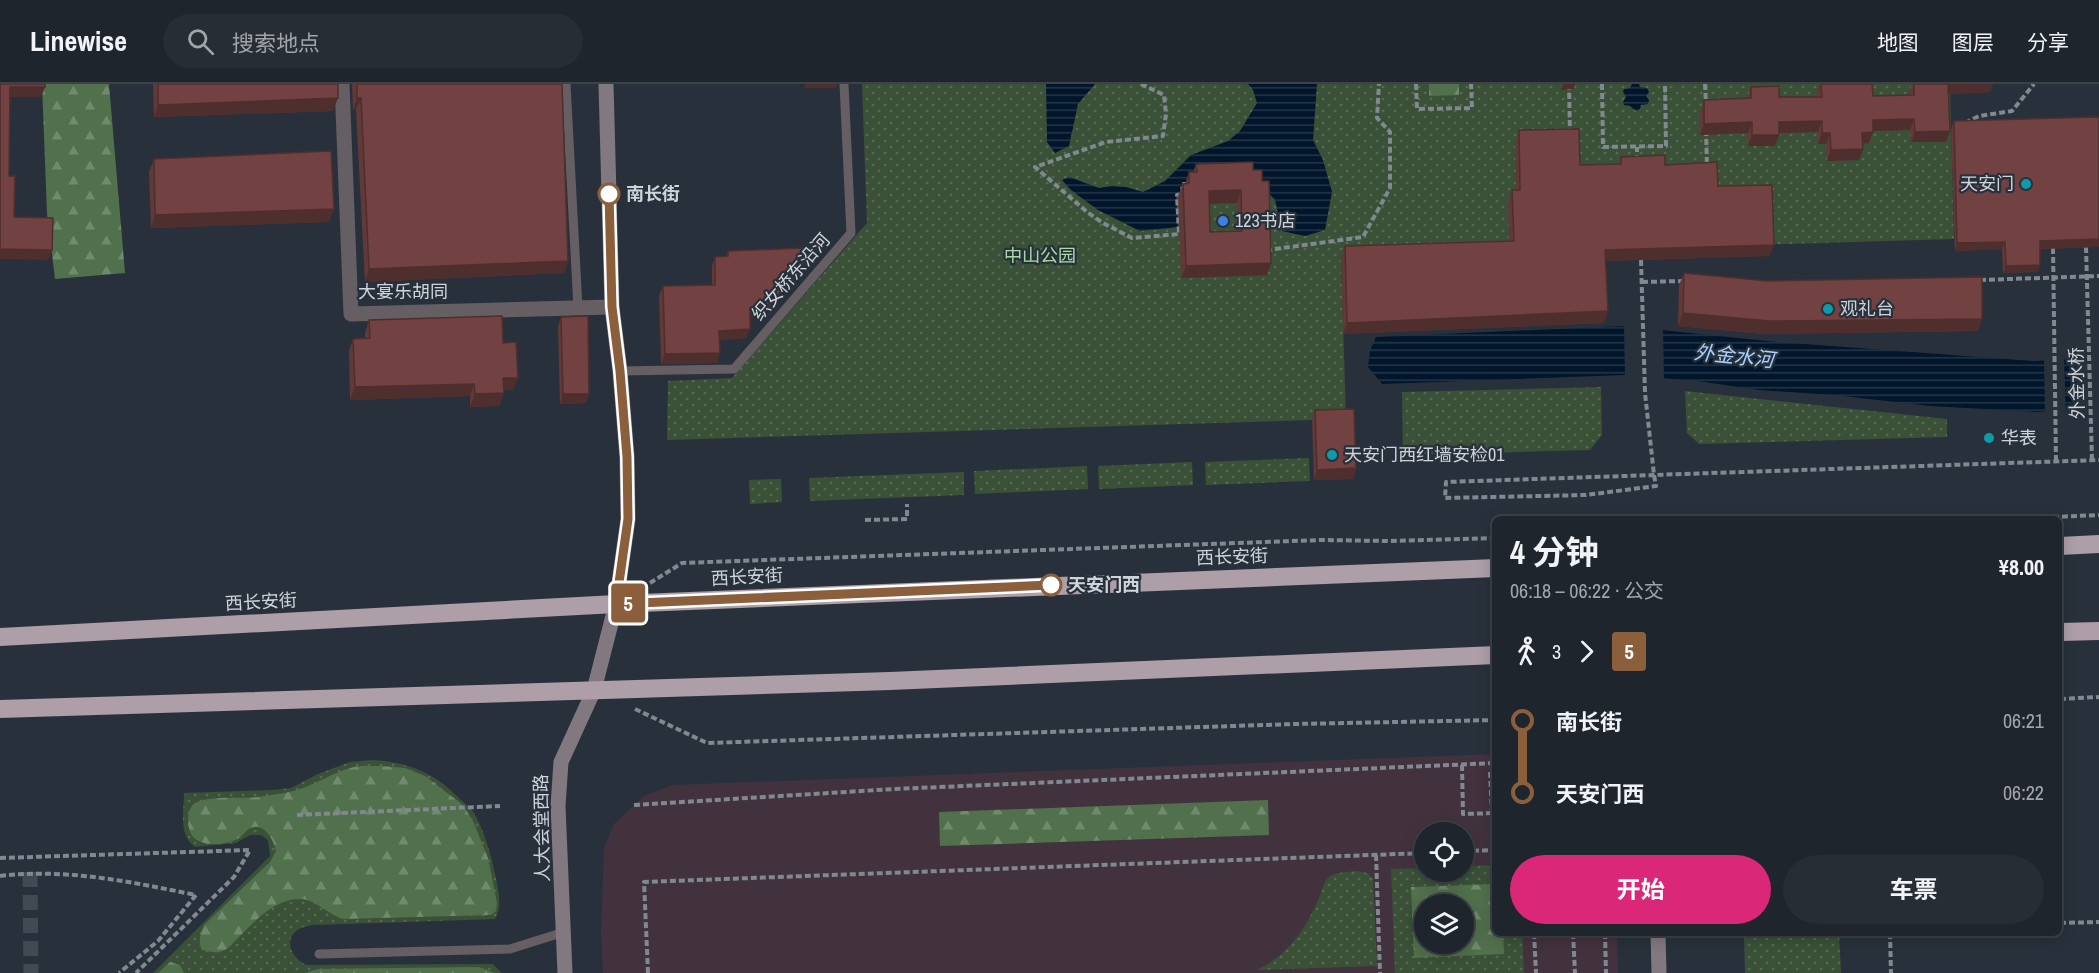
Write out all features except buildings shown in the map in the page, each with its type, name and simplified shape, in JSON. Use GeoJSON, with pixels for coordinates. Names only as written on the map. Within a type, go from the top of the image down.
{"type":"FeatureCollection","features":[{"type":"Feature","properties":{"kind":"highway"},"geometry":{"type":"LineString","coordinates":[[2062,546],[2099,544]]}},
{"type":"Feature","properties":{"kind":"highway","name":"西长安街"},"geometry":{"type":"LineString","coordinates":[[0,637],[616,604],[1492,568]]}},
{"type":"Feature","properties":{"kind":"highway"},"geometry":{"type":"LineString","coordinates":[[2062,632],[2099,630]]}},
{"type":"Feature","properties":{"kind":"highway"},"geometry":{"type":"LineString","coordinates":[[0,709],[901,680],[1492,655]]}},
{"type":"Feature","properties":{"kind":"street","name":"大宴乐胡同"},"geometry":{"type":"LineString","coordinates":[[342,84],[351,314],[612,307]]}},
{"type":"Feature","properties":{"kind":"street"},"geometry":{"type":"LineString","coordinates":[[594,690],[616,604],[628,519],[627,457],[612,307],[606,84]]}},
{"type":"Feature","properties":{"kind":"street","name":"人大会堂西路"},"geometry":{"type":"LineString","coordinates":[[565,973],[558,806],[561,762],[594,690]]}},
{"type":"Feature","properties":{"kind":"street"},"geometry":{"type":"LineString","coordinates":[[1658,936],[1659,973]]}},
{"type":"Feature","properties":{"kind":"lane"},"geometry":{"type":"LineString","coordinates":[[566,84],[578,308]]}},
{"type":"Feature","properties":{"kind":"lane","name":"织女桥东沿河"},"geometry":{"type":"LineString","coordinates":[[620,371],[734,369],[850,233],[844,84]]}},
{"type":"Feature","properties":{"kind":"lane"},"geometry":{"type":"LineString","coordinates":[[319,954],[510,949],[564,932]]}},
{"type":"Feature","properties":{"kind":"path"},"geometry":{"type":"LineString","coordinates":[[1141,84],[1164,95],[1167,114],[1163,136],[1106,142],[1035,167],[1087,212],[1132,238],[1179,234],[1177,195],[1183,194],[1182,184],[1191,184],[1190,176]]}},
{"type":"Feature","properties":{"kind":"path"},"geometry":{"type":"LineString","coordinates":[[1268,238],[1268,250],[1363,237],[1390,188],[1390,132],[1377,118],[1379,84]]}},
{"type":"Feature","properties":{"kind":"path"},"geometry":{"type":"LineString","coordinates":[[1416,84],[1417,110],[1472,108],[1471,84]]}},
{"type":"Feature","properties":{"kind":"path"},"geometry":{"type":"LineString","coordinates":[[1569,84],[1570,140]]}},
{"type":"Feature","properties":{"kind":"path"},"geometry":{"type":"LineString","coordinates":[[1602,84],[1603,147],[1666,146],[1665,84]]}},
{"type":"Feature","properties":{"kind":"path"},"geometry":{"type":"LineString","coordinates":[[1705,84],[1706,114]]}},
{"type":"Feature","properties":{"kind":"path"},"geometry":{"type":"LineString","coordinates":[[1962,128],[1971,118],[2012,111],[2034,84]]}},
{"type":"Feature","properties":{"kind":"path"},"geometry":{"type":"LineString","coordinates":[[1706,123],[1707,170]]}},
{"type":"Feature","properties":{"kind":"path"},"geometry":{"type":"LineString","coordinates":[[1637,147],[1637,167]]}},
{"type":"Feature","properties":{"kind":"path","name":"外金水桥"},"geometry":{"type":"LineString","coordinates":[[2086,247],[2092,460]]}},
{"type":"Feature","properties":{"kind":"path","name":"外金水桥"},"geometry":{"type":"LineString","coordinates":[[2053,248],[2056,461]]}},
{"type":"Feature","properties":{"kind":"path"},"geometry":{"type":"LineString","coordinates":[[1641,260],[1645,393],[1654,475],[1656,486],[1586,495],[1445,498],[1446,482],[1654,475],[2056,461],[2099,460]]}},
{"type":"Feature","properties":{"kind":"path"},"geometry":{"type":"LineString","coordinates":[[1971,280],[2099,276]]}},
{"type":"Feature","properties":{"kind":"path"},"geometry":{"type":"LineString","coordinates":[[1642,282],[1669,280],[1692,282]]}},
{"type":"Feature","properties":{"kind":"path"},"geometry":{"type":"LineString","coordinates":[[865,520],[907,519],[907,504]]}},
{"type":"Feature","properties":{"kind":"path"},"geometry":{"type":"LineString","coordinates":[[2062,517],[2099,515]]}},
{"type":"Feature","properties":{"kind":"path"},"geometry":{"type":"LineString","coordinates":[[645,586],[682,563],[1321,540],[1492,538]]}},
{"type":"Feature","properties":{"kind":"path"},"geometry":{"type":"LineString","coordinates":[[2062,699],[2099,698]]}},
{"type":"Feature","properties":{"kind":"path"},"geometry":{"type":"LineString","coordinates":[[624,704],[707,743],[1492,720]]}},
{"type":"Feature","properties":{"kind":"path"},"geometry":{"type":"LineString","coordinates":[[634,805],[894,789],[1492,763]]}},
{"type":"Feature","properties":{"kind":"path"},"geometry":{"type":"LineString","coordinates":[[1462,765],[1463,814],[1492,813]]}},
{"type":"Feature","properties":{"kind":"path"},"geometry":{"type":"LineString","coordinates":[[1490,772],[1492,792]]}},
{"type":"Feature","properties":{"kind":"path"},"geometry":{"type":"LineString","coordinates":[[297,815],[500,806]]}},
{"type":"Feature","properties":{"kind":"path"},"geometry":{"type":"LineString","coordinates":[[0,858],[250,850],[234,877],[136,973]]}},
{"type":"Feature","properties":{"kind":"path"},"geometry":{"type":"LineString","coordinates":[[1474,851],[1492,850]]}},
{"type":"Feature","properties":{"kind":"path"},"geometry":{"type":"LineString","coordinates":[[648,973],[644,882],[1414,853]]}},
{"type":"Feature","properties":{"kind":"path"},"geometry":{"type":"LineString","coordinates":[[1376,855],[1380,973]]}},
{"type":"Feature","properties":{"kind":"path"},"geometry":{"type":"LineString","coordinates":[[0,876],[30,872],[107,877],[196,895],[158,942],[118,973]]}},
{"type":"Feature","properties":{"kind":"path"},"geometry":{"type":"LineString","coordinates":[[2062,923],[2099,922]]}},
{"type":"Feature","properties":{"kind":"path"},"geometry":{"type":"LineString","coordinates":[[1534,936],[1536,973]]}},
{"type":"Feature","properties":{"kind":"path"},"geometry":{"type":"LineString","coordinates":[[1573,936],[1575,973]]}},
{"type":"Feature","properties":{"kind":"path"},"geometry":{"type":"LineString","coordinates":[[1605,936],[1606,973]]}},
{"type":"Feature","properties":{"kind":"path"},"geometry":{"type":"LineString","coordinates":[[1890,936],[1891,973]]}},
{"type":"Feature","properties":{"kind":"shaded area"},"geometry":{"type":"Polygon","coordinates":[[[1492,754],[1492,936],[1617,936],[1618,973],[603,973],[601,932],[604,848],[614,824],[644,796],[673,785],[1492,754]]]}},
{"type":"Feature","properties":{"kind":"green space"},"geometry":{"type":"Polygon","coordinates":[[[42,84],[109,84],[125,273],[55,279],[47,213],[42,84]]]}},
{"type":"Feature","properties":{"kind":"green space","name":"中山公园"},"geometry":{"type":"Polygon","coordinates":[[[862,84],[1950,84],[1954,239],[1341,257],[1346,419],[667,440],[668,381],[732,378],[867,223],[862,84]]]}},
{"type":"Feature","properties":{"kind":"green space"},"geometry":{"type":"Polygon","coordinates":[[[1429,84],[1459,84],[1459,95],[1429,96],[1429,84]]]}},
{"type":"Feature","properties":{"kind":"green space"},"geometry":{"type":"Polygon","coordinates":[[[1601,387],[1602,435],[1590,450],[1403,455],[1402,392],[1601,387]]]}},
{"type":"Feature","properties":{"kind":"green space"},"geometry":{"type":"Polygon","coordinates":[[[1685,391],[1947,419],[1947,437],[1699,444],[1687,433],[1685,391]]]}},
{"type":"Feature","properties":{"kind":"green space"},"geometry":{"type":"Polygon","coordinates":[[[1309,458],[1310,481],[1206,485],[1205,462],[1309,458]]]}},
{"type":"Feature","properties":{"kind":"green space"},"geometry":{"type":"Polygon","coordinates":[[[1192,462],[1193,485],[1099,489],[1098,466],[1192,462]]]}},
{"type":"Feature","properties":{"kind":"green space"},"geometry":{"type":"Polygon","coordinates":[[[1087,466],[1088,489],[975,494],[974,471],[1087,466]]]}},
{"type":"Feature","properties":{"kind":"green space"},"geometry":{"type":"Polygon","coordinates":[[[964,472],[964,495],[810,501],[809,478],[964,472]]]}},
{"type":"Feature","properties":{"kind":"green space"},"geometry":{"type":"Polygon","coordinates":[[[781,479],[782,502],[750,504],[749,480],[781,479]]]}},
{"type":"Feature","properties":{"kind":"green space"},"geometry":{"type":"Polygon","coordinates":[[[371,760],[407,766],[428,775],[448,788],[472,811],[484,835],[493,867],[499,897],[499,909],[495,919],[311,925],[294,933],[290,942],[292,952],[306,965],[493,964],[502,973],[153,973],[270,856],[268,840],[261,835],[250,835],[236,843],[195,847],[184,830],[184,793],[291,788],[318,774],[350,762],[371,760]]]}},
{"type":"Feature","properties":{"kind":"green space"},"geometry":{"type":"Polygon","coordinates":[[[360,766],[405,768],[425,776],[463,805],[473,821],[488,858],[497,903],[496,911],[491,915],[343,919],[307,900],[292,900],[274,906],[225,950],[211,952],[202,950],[200,938],[204,925],[270,862],[276,851],[267,832],[259,827],[249,829],[239,838],[227,843],[212,844],[198,841],[193,837],[189,828],[188,816],[192,805],[208,799],[287,793],[347,769],[360,766]]]}},
{"type":"Feature","properties":{"kind":"green space"},"geometry":{"type":"Polygon","coordinates":[[[1268,800],[1269,835],[940,846],[939,812],[1268,800]]]}},
{"type":"Feature","properties":{"kind":"green space"},"geometry":{"type":"Polygon","coordinates":[[[1492,865],[1492,936],[1522,936],[1524,973],[1395,973],[1391,869],[1414,868],[1414,882],[1474,882],[1474,866],[1492,865]]]}},
{"type":"Feature","properties":{"kind":"green space"},"geometry":{"type":"Polygon","coordinates":[[[1356,871],[1368,873],[1373,879],[1377,966],[1257,970],[1278,957],[1295,940],[1308,920],[1329,877],[1356,871]]]}},
{"type":"Feature","properties":{"kind":"green space"},"geometry":{"type":"Polygon","coordinates":[[[1492,884],[1492,936],[1503,936],[1504,954],[1414,958],[1411,887],[1492,884]]]}},
{"type":"Feature","properties":{"kind":"green space"},"geometry":{"type":"Polygon","coordinates":[[[1744,936],[1839,936],[1841,973],[1745,973],[1744,936]]]}},
{"type":"Feature","properties":{"kind":"green space"},"geometry":{"type":"Polygon","coordinates":[[[170,962],[180,965],[184,973],[158,973],[170,962]]]}},
{"type":"Feature","properties":{"kind":"green space"},"geometry":{"type":"Polygon","coordinates":[[[479,967],[495,973],[305,973],[318,969],[479,967]]]}},
{"type":"Feature","properties":{"kind":"water"},"geometry":{"type":"Polygon","coordinates":[[[1046,84],[1095,84],[1078,104],[1069,146],[1055,153],[1047,142],[1046,84]]]}},
{"type":"Feature","properties":{"kind":"water"},"geometry":{"type":"Polygon","coordinates":[[[1248,84],[1317,84],[1313,140],[1323,160],[1332,192],[1325,230],[1305,236],[1282,231],[1275,200],[1266,190],[1190,182],[1182,183],[1182,193],[1176,193],[1178,227],[1140,231],[1098,210],[1071,190],[1062,180],[1069,177],[1099,188],[1126,187],[1143,192],[1165,181],[1191,155],[1228,141],[1240,131],[1257,103],[1253,90],[1248,84]]]}},
{"type":"Feature","properties":{"kind":"water"},"geometry":{"type":"Polygon","coordinates":[[[1632,84],[1639,84],[1640,87],[1647,88],[1649,92],[1646,96],[1649,100],[1648,104],[1641,105],[1636,111],[1624,105],[1623,102],[1626,97],[1624,89],[1630,88],[1632,84]]]}},
{"type":"Feature","properties":{"kind":"water","name":"外金水河"},"geometry":{"type":"Polygon","coordinates":[[[1623,326],[1777,342],[2033,361],[2099,358],[2099,410],[2037,412],[1930,406],[1625,375],[1382,384],[1368,367],[1370,351],[1376,337],[1623,326]]]}},
{"type":"Feature","properties":{"kind":"pier"},"geometry":{"type":"Polygon","coordinates":[[[1624,323],[1663,327],[1664,381],[1625,378],[1624,323]]]}},
{"type":"Feature","properties":{"kind":"pier"},"geometry":{"type":"Polygon","coordinates":[[[2099,355],[2099,413],[2078,414],[2076,356],[2099,355]]]}},
{"type":"Feature","properties":{"kind":"pier"},"geometry":{"type":"Polygon","coordinates":[[[2064,357],[2066,414],[2045,415],[2044,358],[2064,357]]]}},
{"type":"Feature","properties":{"kind":"tunnel"},"geometry":{"type":"LineString","coordinates":[[30,872],[31,973]]}},
{"type":"Feature","properties":{"kind":"bus line","name":"5"},"geometry":{"type":"LineString","coordinates":[[609,194],[612,307],[627,457],[628,519],[616,604],[1051,585]]}},
{"type":"Feature","properties":{"kind":"place","name":"天安门"},"geometry":{"type":"Point","coordinates":[2026,184]}},
{"type":"Feature","properties":{"kind":"place","name":"南长街"},"geometry":{"type":"Point","coordinates":[609,194]}},
{"type":"Feature","properties":{"kind":"place","name":"123书店"},"geometry":{"type":"Point","coordinates":[1223,221]}},
{"type":"Feature","properties":{"kind":"place","name":"观礼台"},"geometry":{"type":"Point","coordinates":[1828,309]}},
{"type":"Feature","properties":{"kind":"place","name":"华表"},"geometry":{"type":"Point","coordinates":[1989,438]}},
{"type":"Feature","properties":{"kind":"place","name":"天安门西红墙安检01"},"geometry":{"type":"Point","coordinates":[1332,455]}},
{"type":"Feature","properties":{"kind":"place","name":"天安门西"},"geometry":{"type":"Point","coordinates":[1051,585]}}]}
